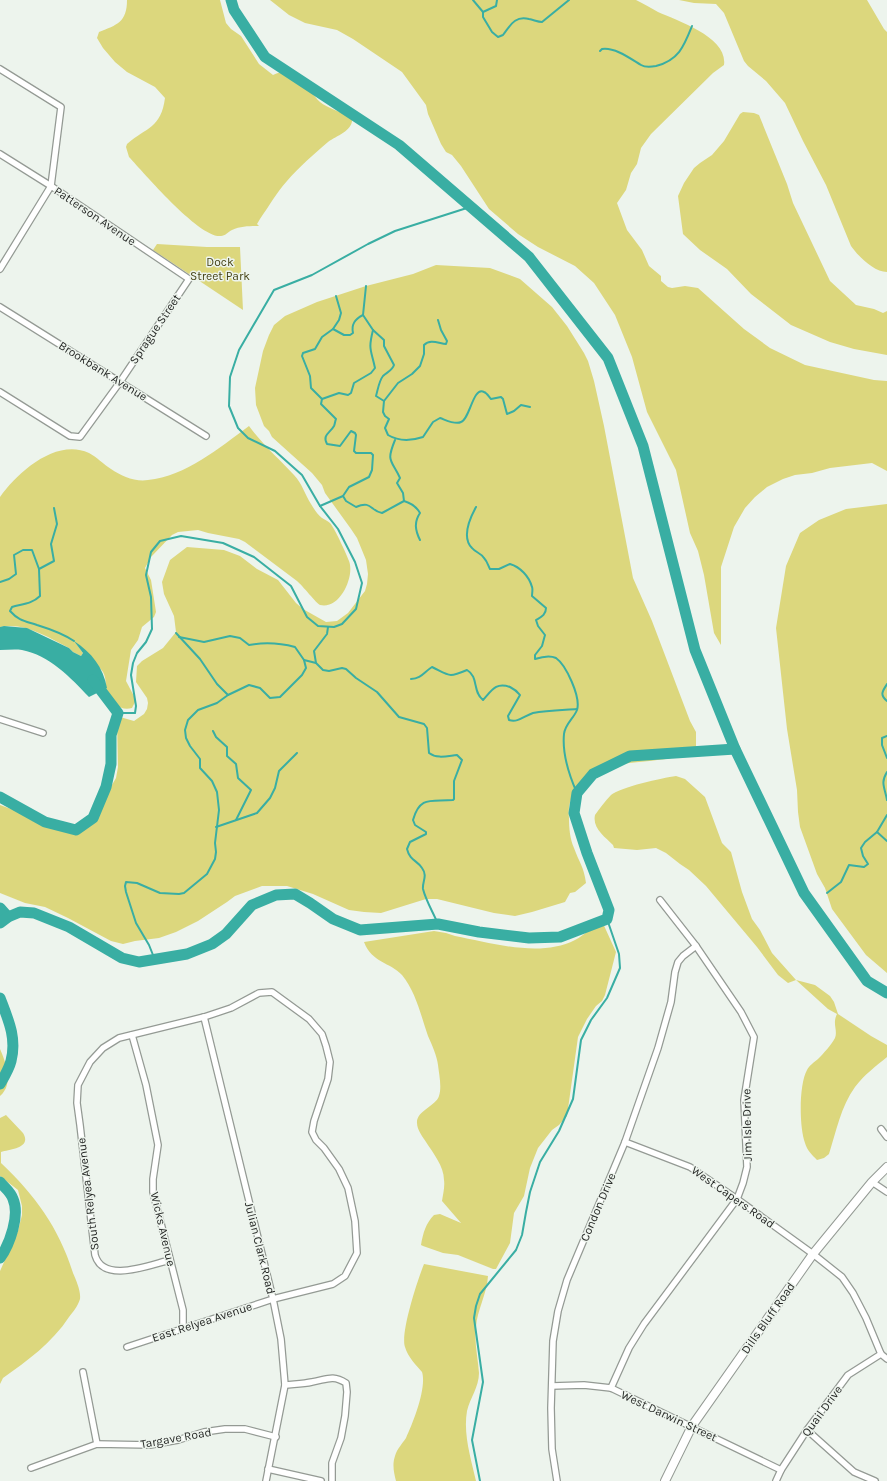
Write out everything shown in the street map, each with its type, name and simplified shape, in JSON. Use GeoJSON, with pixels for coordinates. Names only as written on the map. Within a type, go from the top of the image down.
{"type":"FeatureCollection","features":[{"type":"Feature","properties":{"kind":"street"},"geometry":{"type":"LineString","coordinates":[[0,69],[61,107],[51,186],[0,269]]}},
{"type":"Feature","properties":{"kind":"street","name":"Patterson Avenue"},"geometry":{"type":"LineString","coordinates":[[0,154],[51,186],[189,279]]}},
{"type":"Feature","properties":{"kind":"street","name":"Sprague Street"},"geometry":{"type":"LineString","coordinates":[[0,392],[70,436],[80,437],[120,382],[189,279]]}},
{"type":"Feature","properties":{"kind":"street","name":"Brookbank Avenue"},"geometry":{"type":"LineString","coordinates":[[0,307],[206,436]]}},
{"type":"Feature","properties":{"kind":"street"},"geometry":{"type":"LineString","coordinates":[[0,719],[43,733]]}},
{"type":"Feature","properties":{"kind":"street","name":"Jim Isle Drive"},"geometry":{"type":"LineString","coordinates":[[611,1388],[629,1348],[644,1324],[737,1199],[744,1183],[747,1167],[744,1100],[754,1037],[742,1012],[696,946],[660,900]]}},
{"type":"Feature","properties":{"kind":"street","name":"Condon Drive"},"geometry":{"type":"LineString","coordinates":[[557,1481],[552,1449],[551,1408],[553,1341],[558,1311],[567,1280],[625,1142],[658,1048],[671,1002],[674,972],[678,962],[683,956],[696,946]]}},
{"type":"Feature","properties":{"kind":"street","name":"East Relyea Avenue"},"geometry":{"type":"LineString","coordinates":[[127,1347],[273,1299],[332,1284],[345,1276],[356,1253],[355,1221],[348,1188],[339,1169],[324,1148],[316,1140],[312,1132],[314,1121],[328,1079],[330,1062],[322,1034],[309,1020],[272,992],[259,992],[231,1008],[204,1017]]}},
{"type":"Feature","properties":{"kind":"street"},"geometry":{"type":"LineString","coordinates":[[132,1035],[204,1017]]}},
{"type":"Feature","properties":{"kind":"street","name":"Julian Clark Road"},"geometry":{"type":"LineString","coordinates":[[204,1017],[273,1299],[281,1339],[285,1385],[276,1437],[266,1481]]}},
{"type":"Feature","properties":{"kind":"street","name":"South Relyea Avenue"},"geometry":{"type":"LineString","coordinates":[[132,1035],[119,1038],[103,1048],[90,1062],[78,1085],[77,1103],[95,1255],[97,1262],[105,1268],[115,1272],[170,1260]]}},
{"type":"Feature","properties":{"kind":"street","name":"Wicks Avenue"},"geometry":{"type":"LineString","coordinates":[[132,1035],[146,1085],[158,1145],[153,1179],[153,1192],[183,1310],[182,1328]]}},
{"type":"Feature","properties":{"kind":"street"},"geometry":{"type":"LineString","coordinates":[[881,1130],[887,1137]]}},
{"type":"Feature","properties":{"kind":"street","name":"West Capers Road"},"geometry":{"type":"LineString","coordinates":[[625,1142],[690,1167],[737,1199],[842,1277],[853,1293],[866,1318],[881,1354]]}},
{"type":"Feature","properties":{"kind":"street","name":"Dills Bluff Road"},"geometry":{"type":"LineString","coordinates":[[666,1481],[692,1426],[812,1254],[872,1182],[887,1167]]}},
{"type":"Feature","properties":{"kind":"street"},"geometry":{"type":"LineString","coordinates":[[872,1182],[887,1192]]}},
{"type":"Feature","properties":{"kind":"street"},"geometry":{"type":"LineString","coordinates":[[881,1354],[887,1359]]}},
{"type":"Feature","properties":{"kind":"street","name":"Quail Drive"},"geometry":{"type":"LineString","coordinates":[[776,1481],[781,1470],[807,1430],[848,1375],[881,1354]]}},
{"type":"Feature","properties":{"kind":"street"},"geometry":{"type":"LineString","coordinates":[[83,1372],[97,1444]]}},
{"type":"Feature","properties":{"kind":"street"},"geometry":{"type":"LineString","coordinates":[[285,1385],[311,1382],[331,1377],[340,1379],[346,1383],[347,1392],[345,1416],[332,1463],[332,1481]]}},
{"type":"Feature","properties":{"kind":"street","name":"West Darwin Street"},"geometry":{"type":"LineString","coordinates":[[552,1386],[584,1385],[611,1388],[781,1470]]}},
{"type":"Feature","properties":{"kind":"street","name":"Targave Road"},"geometry":{"type":"LineString","coordinates":[[31,1468],[97,1444],[150,1445],[178,1440],[204,1432],[225,1429],[245,1429],[276,1437]]}},
{"type":"Feature","properties":{"kind":"street"},"geometry":{"type":"LineString","coordinates":[[807,1430],[854,1472],[875,1481]]}},
{"type":"Feature","properties":{"kind":"street"},"geometry":{"type":"LineString","coordinates":[[268,1470],[321,1481]]}},
{"type":"Feature","properties":{"kind":"green space"},"geometry":{"type":"Polygon","coordinates":[[[127,0],[220,0],[226,23],[231,29],[241,36],[259,64],[273,75],[282,72],[289,72],[295,75],[301,79],[320,102],[352,117],[352,122],[348,129],[317,151],[283,185],[257,224],[259,226],[239,228],[222,236],[212,234],[187,217],[159,190],[129,157],[126,147],[127,144],[152,126],[160,115],[165,98],[155,87],[127,72],[115,62],[97,38],[99,32],[120,22],[127,7],[127,0]]]}},
{"type":"Feature","properties":{"kind":"green space"},"geometry":{"type":"Polygon","coordinates":[[[270,0],[636,0],[658,12],[700,31],[718,46],[723,55],[724,65],[713,73],[651,134],[641,148],[637,164],[631,173],[626,190],[617,203],[627,230],[642,250],[649,266],[661,276],[661,281],[668,287],[672,288],[685,286],[698,288],[744,329],[770,348],[805,365],[874,380],[887,381],[887,471],[872,463],[830,468],[812,473],[795,475],[767,487],[745,508],[734,527],[721,567],[721,645],[714,633],[704,575],[698,551],[690,533],[676,470],[647,412],[632,357],[615,315],[594,283],[575,266],[538,247],[518,234],[489,209],[461,166],[452,155],[446,152],[428,114],[426,105],[402,72],[337,30],[305,23],[289,15],[270,0]]]}},
{"type":"Feature","properties":{"kind":"green space"},"geometry":{"type":"Polygon","coordinates":[[[679,0],[867,0],[887,32],[887,272],[877,269],[862,259],[851,246],[826,185],[785,103],[766,81],[744,61],[724,13],[716,4],[694,3],[679,0]]]}},
{"type":"Feature","properties":{"kind":"green space"},"geometry":{"type":"Polygon","coordinates":[[[743,112],[759,115],[787,184],[793,203],[830,281],[856,305],[874,309],[883,313],[887,311],[887,355],[854,349],[830,342],[791,325],[751,294],[727,269],[700,250],[683,234],[678,196],[684,183],[694,168],[712,155],[724,141],[740,114],[743,112]]]}},
{"type":"Feature","properties":{"kind":"green space","name":"Dock Street Park"},"geometry":{"type":"Polygon","coordinates":[[[157,244],[240,247],[243,310],[153,250],[157,244]]]}},
{"type":"Feature","properties":{"kind":"green space"},"geometry":{"type":"Polygon","coordinates":[[[436,265],[490,268],[520,279],[552,307],[567,326],[584,353],[594,381],[604,426],[633,578],[652,621],[690,721],[696,732],[696,748],[689,753],[680,756],[618,765],[606,769],[583,783],[572,796],[569,812],[572,841],[583,869],[586,883],[575,892],[570,893],[565,902],[515,916],[494,913],[437,899],[426,899],[381,913],[364,912],[349,910],[313,894],[287,886],[262,886],[235,896],[198,921],[176,932],[159,938],[123,944],[111,941],[45,907],[25,903],[0,893],[0,805],[22,813],[39,822],[56,827],[74,825],[89,817],[116,778],[118,767],[117,720],[120,717],[134,721],[144,714],[147,709],[147,698],[136,682],[137,666],[142,661],[163,648],[176,632],[174,616],[164,594],[162,582],[170,560],[187,547],[224,550],[240,556],[257,569],[278,580],[296,603],[303,609],[326,622],[337,621],[348,613],[365,591],[368,574],[366,560],[357,538],[325,493],[322,485],[312,473],[272,437],[264,426],[256,405],[255,388],[263,351],[274,325],[285,316],[317,302],[366,286],[413,274],[436,265]]]}},
{"type":"Feature","properties":{"kind":"green space"},"geometry":{"type":"Polygon","coordinates":[[[249,426],[297,478],[315,510],[321,517],[330,523],[335,530],[349,561],[350,575],[348,583],[340,597],[334,602],[327,605],[320,605],[297,581],[239,539],[198,530],[178,532],[172,535],[151,557],[145,568],[151,580],[156,612],[154,617],[142,627],[138,640],[131,650],[126,681],[136,700],[132,708],[128,709],[121,708],[111,701],[107,694],[103,672],[75,642],[83,653],[81,656],[69,648],[36,632],[18,627],[0,627],[0,497],[27,468],[51,454],[64,450],[76,450],[95,456],[115,472],[128,478],[148,480],[176,473],[189,467],[214,452],[249,426]]]}},
{"type":"Feature","properties":{"kind":"green space"},"geometry":{"type":"Polygon","coordinates":[[[887,504],[887,973],[866,955],[832,909],[825,888],[817,874],[800,827],[797,790],[787,729],[776,628],[786,566],[800,533],[819,520],[846,509],[887,504]]]}},
{"type":"Feature","properties":{"kind":"green space"},"geometry":{"type":"Polygon","coordinates":[[[676,776],[685,779],[705,797],[722,843],[731,852],[742,892],[752,919],[760,930],[772,953],[796,980],[788,983],[778,975],[757,947],[706,886],[689,870],[666,853],[656,848],[637,850],[614,848],[597,828],[595,824],[595,815],[611,795],[632,786],[676,776]]]}},
{"type":"Feature","properties":{"kind":"green space"},"geometry":{"type":"Polygon","coordinates":[[[601,919],[616,952],[605,995],[587,1019],[578,1037],[567,1116],[552,1130],[538,1148],[530,1168],[524,1196],[514,1213],[510,1243],[496,1269],[458,1255],[443,1253],[421,1245],[425,1228],[434,1215],[440,1214],[461,1223],[442,1201],[444,1175],[438,1160],[417,1126],[420,1115],[437,1100],[439,1096],[440,1085],[437,1062],[418,1004],[407,982],[397,971],[376,958],[367,949],[364,942],[434,931],[500,945],[547,948],[561,945],[579,938],[601,919]]]}},
{"type":"Feature","properties":{"kind":"green space"},"geometry":{"type":"Polygon","coordinates":[[[796,980],[815,985],[830,996],[834,1002],[838,1014],[887,1045],[887,1057],[862,1079],[850,1094],[839,1119],[829,1154],[824,1158],[817,1160],[807,1148],[803,1136],[801,1117],[802,1085],[804,1076],[810,1066],[825,1052],[835,1038],[835,1021],[837,1014],[828,1009],[796,980]]]}},
{"type":"Feature","properties":{"kind":"green space"},"geometry":{"type":"Polygon","coordinates":[[[0,1049],[8,1073],[8,1080],[7,1086],[0,1096],[0,1049]]]}},
{"type":"Feature","properties":{"kind":"green space"},"geometry":{"type":"Polygon","coordinates":[[[6,1115],[23,1133],[25,1142],[23,1145],[15,1149],[1,1152],[1,1163],[25,1187],[53,1227],[61,1241],[78,1286],[80,1299],[75,1309],[55,1335],[30,1358],[3,1378],[0,1384],[0,1271],[18,1231],[22,1215],[22,1206],[18,1190],[0,1176],[0,1118],[6,1115]]]}},
{"type":"Feature","properties":{"kind":"green space"},"geometry":{"type":"Polygon","coordinates":[[[424,1264],[488,1276],[486,1289],[478,1314],[475,1338],[479,1378],[468,1406],[466,1420],[468,1446],[476,1481],[396,1481],[395,1478],[393,1466],[394,1459],[412,1424],[423,1387],[422,1372],[408,1354],[404,1340],[410,1306],[424,1264]]]}},
{"type":"Feature","properties":{"kind":"water"},"geometry":{"type":"Polygon","coordinates":[[[0,627],[27,628],[69,648],[81,656],[83,653],[74,641],[86,650],[96,661],[103,673],[107,688],[89,697],[59,668],[41,657],[22,650],[0,650],[0,627]]]}},
{"type":"Feature","properties":{"kind":"waterway"},"geometry":{"type":"LineString","coordinates":[[231,0],[234,10],[265,57],[399,145],[529,257],[608,358],[643,446],[695,650],[735,749],[804,893],[867,981],[887,993]]}},
{"type":"Feature","properties":{"kind":"waterway"},"geometry":{"type":"LineString","coordinates":[[473,0],[483,12],[483,17],[492,32],[498,37],[503,35],[516,20],[524,18],[542,22],[569,0]]}},
{"type":"Feature","properties":{"kind":"waterway"},"geometry":{"type":"LineString","coordinates":[[483,12],[496,6],[497,0]]}},
{"type":"Feature","properties":{"kind":"waterway"},"geometry":{"type":"LineString","coordinates":[[600,51],[602,49],[612,50],[623,54],[643,66],[656,66],[670,60],[680,51],[692,26]]}},
{"type":"Feature","properties":{"kind":"waterway"},"geometry":{"type":"LineString","coordinates":[[118,713],[135,713],[136,706],[131,675],[133,663],[137,653],[146,642],[152,629],[151,597],[146,575],[151,552],[160,541],[181,536],[223,543],[254,557],[291,586],[307,617],[318,626],[334,627],[342,624],[356,609],[362,583],[355,562],[338,529],[320,506],[302,475],[275,451],[248,438],[238,428],[229,406],[230,377],[239,350],[274,290],[312,275],[395,231],[470,207]]}},
{"type":"Feature","properties":{"kind":"waterway"},"geometry":{"type":"LineString","coordinates":[[366,286],[363,315],[373,330],[384,340],[384,346],[394,365],[391,370],[380,380],[376,396],[384,401]]}},
{"type":"Feature","properties":{"kind":"waterway"},"geometry":{"type":"LineString","coordinates":[[322,399],[311,388],[310,376],[302,356],[303,353],[315,349],[322,337],[333,329],[339,320],[341,313],[336,296]]}},
{"type":"Feature","properties":{"kind":"waterway"},"geometry":{"type":"LineString","coordinates":[[333,329],[344,335],[350,335],[353,333],[354,322],[363,315]]}},
{"type":"Feature","properties":{"kind":"waterway"},"geometry":{"type":"LineString","coordinates":[[438,320],[447,341],[446,344],[437,342],[426,343],[424,345],[424,354],[420,366],[412,374],[398,383],[384,401],[383,412],[389,419],[385,428],[388,435],[405,440],[414,439],[423,437],[433,422],[440,418],[453,423],[459,423],[464,420],[474,398],[480,391],[487,394],[491,399],[501,397],[503,399],[507,414],[514,411],[521,405],[530,407]]}},
{"type":"Feature","properties":{"kind":"waterway"},"geometry":{"type":"LineString","coordinates":[[322,399],[339,393],[348,395],[351,393],[354,383],[371,373],[375,368],[370,346],[373,330]]}},
{"type":"Feature","properties":{"kind":"waterway"},"geometry":{"type":"LineString","coordinates":[[320,506],[343,496],[349,487],[369,477],[372,470],[373,455],[371,453],[356,453],[354,451],[356,435],[351,431],[340,446],[327,444],[325,438],[334,426],[336,419],[321,404],[322,399]]}},
{"type":"Feature","properties":{"kind":"waterway"},"geometry":{"type":"LineString","coordinates":[[395,440],[390,457],[400,478],[397,483],[403,493],[404,501]]}},
{"type":"Feature","properties":{"kind":"waterway"},"geometry":{"type":"LineString","coordinates":[[343,496],[346,501],[356,507],[368,505],[382,513],[404,501]]}},
{"type":"Feature","properties":{"kind":"waterway"},"geometry":{"type":"LineString","coordinates":[[404,501],[413,505],[420,513],[416,526],[420,540]]}},
{"type":"Feature","properties":{"kind":"waterway"},"geometry":{"type":"LineString","coordinates":[[476,507],[471,516],[467,533],[469,544],[483,556],[490,569],[499,569],[510,564],[521,570],[526,576],[531,583],[532,596],[546,608],[544,614],[536,620],[538,626],[545,635],[542,646],[535,655],[535,659],[548,656],[556,658],[564,667],[575,690],[578,704],[577,710],[566,727],[564,734],[564,749],[571,779],[577,793]]}},
{"type":"Feature","properties":{"kind":"waterway"},"geometry":{"type":"LineString","coordinates":[[39,569],[54,561],[51,544],[57,524],[54,508]]}},
{"type":"Feature","properties":{"kind":"waterway"},"geometry":{"type":"LineString","coordinates":[[0,582],[9,579],[16,574],[14,555],[23,550],[32,550],[39,569],[40,596],[30,602],[12,607],[10,611],[22,620],[56,632],[74,641]]}},
{"type":"Feature","properties":{"kind":"waterway"},"geometry":{"type":"LineString","coordinates":[[316,663],[314,651],[327,634],[328,627]]}},
{"type":"Feature","properties":{"kind":"waterway"},"geometry":{"type":"LineString","coordinates":[[176,633],[200,659],[217,684],[228,695]]}},
{"type":"Feature","properties":{"kind":"waterway"},"geometry":{"type":"LineString","coordinates":[[155,960],[149,945],[136,923],[126,892],[126,882],[137,883],[160,893],[184,893],[207,874],[215,859],[216,852],[215,843],[219,810],[217,792],[212,781],[200,768],[200,759],[186,738],[185,730],[188,720],[198,710],[217,703],[228,695],[249,685],[260,688],[270,698],[280,697],[302,675],[306,668],[304,660],[295,647],[272,643],[249,645],[240,638],[230,636],[204,642],[179,637]]}},
{"type":"Feature","properties":{"kind":"waterway"},"geometry":{"type":"LineString","coordinates":[[304,660],[316,663],[323,670],[329,671],[342,668],[346,669],[356,678],[377,692],[399,717],[424,724],[427,728],[429,753],[439,757],[457,755],[462,760],[454,781],[454,799],[428,801],[419,807],[413,820],[415,825],[426,832],[426,834],[410,842],[407,849],[410,856],[424,871],[425,876],[423,889],[438,924]]}},
{"type":"Feature","properties":{"kind":"waterway"},"geometry":{"type":"LineString","coordinates":[[411,679],[420,677],[432,667],[449,675],[467,670],[473,676],[478,692],[483,700],[498,686],[510,687],[520,695],[508,716],[509,720],[512,721],[538,712],[577,709]]}},
{"type":"Feature","properties":{"kind":"waterway"},"geometry":{"type":"LineString","coordinates":[[0,797],[45,822],[76,830],[93,818],[106,787],[111,764],[111,735],[118,713],[93,680]]}},
{"type":"Feature","properties":{"kind":"waterway"},"geometry":{"type":"LineString","coordinates":[[887,684],[882,694],[887,701]]}},
{"type":"Feature","properties":{"kind":"waterway"},"geometry":{"type":"LineString","coordinates":[[213,731],[216,737],[227,747],[227,756],[236,764],[238,778],[251,790],[236,820]]}},
{"type":"Feature","properties":{"kind":"waterway"},"geometry":{"type":"LineString","coordinates":[[887,736],[882,738],[882,745],[887,758]]}},
{"type":"Feature","properties":{"kind":"waterway"},"geometry":{"type":"LineString","coordinates":[[0,923],[8,917],[20,912],[34,913],[69,927],[122,958],[139,962],[187,954],[212,944],[226,934],[252,905],[276,895],[295,894],[333,919],[360,930],[438,924],[479,932],[529,938],[560,937],[607,919],[609,910],[587,853],[574,813],[577,793],[593,774],[630,756],[735,749]]}},
{"type":"Feature","properties":{"kind":"waterway"},"geometry":{"type":"LineString","coordinates":[[216,827],[257,813],[270,798],[275,788],[279,771],[297,753]]}},
{"type":"Feature","properties":{"kind":"waterway"},"geometry":{"type":"LineString","coordinates":[[887,772],[883,783],[887,800]]}},
{"type":"Feature","properties":{"kind":"waterway"},"geometry":{"type":"LineString","coordinates":[[827,893],[841,882],[849,865],[864,867],[868,864],[863,856],[861,848],[865,842],[877,832],[887,815]]}},
{"type":"Feature","properties":{"kind":"waterway"},"geometry":{"type":"LineString","coordinates":[[877,832],[887,841]]}},
{"type":"Feature","properties":{"kind":"waterway"},"geometry":{"type":"LineString","coordinates":[[0,908],[8,917]]}},
{"type":"Feature","properties":{"kind":"waterway"},"geometry":{"type":"LineString","coordinates":[[480,1481],[472,1440],[483,1382],[474,1318],[476,1306],[480,1294],[516,1250],[522,1235],[530,1192],[540,1162],[559,1131],[573,1099],[581,1040],[591,1020],[607,998],[620,968],[619,954],[607,919]]}},
{"type":"Feature","properties":{"kind":"waterway"},"geometry":{"type":"LineString","coordinates":[[0,998],[11,1029],[13,1044],[13,1053],[10,1064],[0,1084]]}},
{"type":"Feature","properties":{"kind":"waterway"},"geometry":{"type":"LineString","coordinates":[[0,1182],[12,1196],[15,1206],[15,1221],[13,1229],[0,1258]]}}]}
